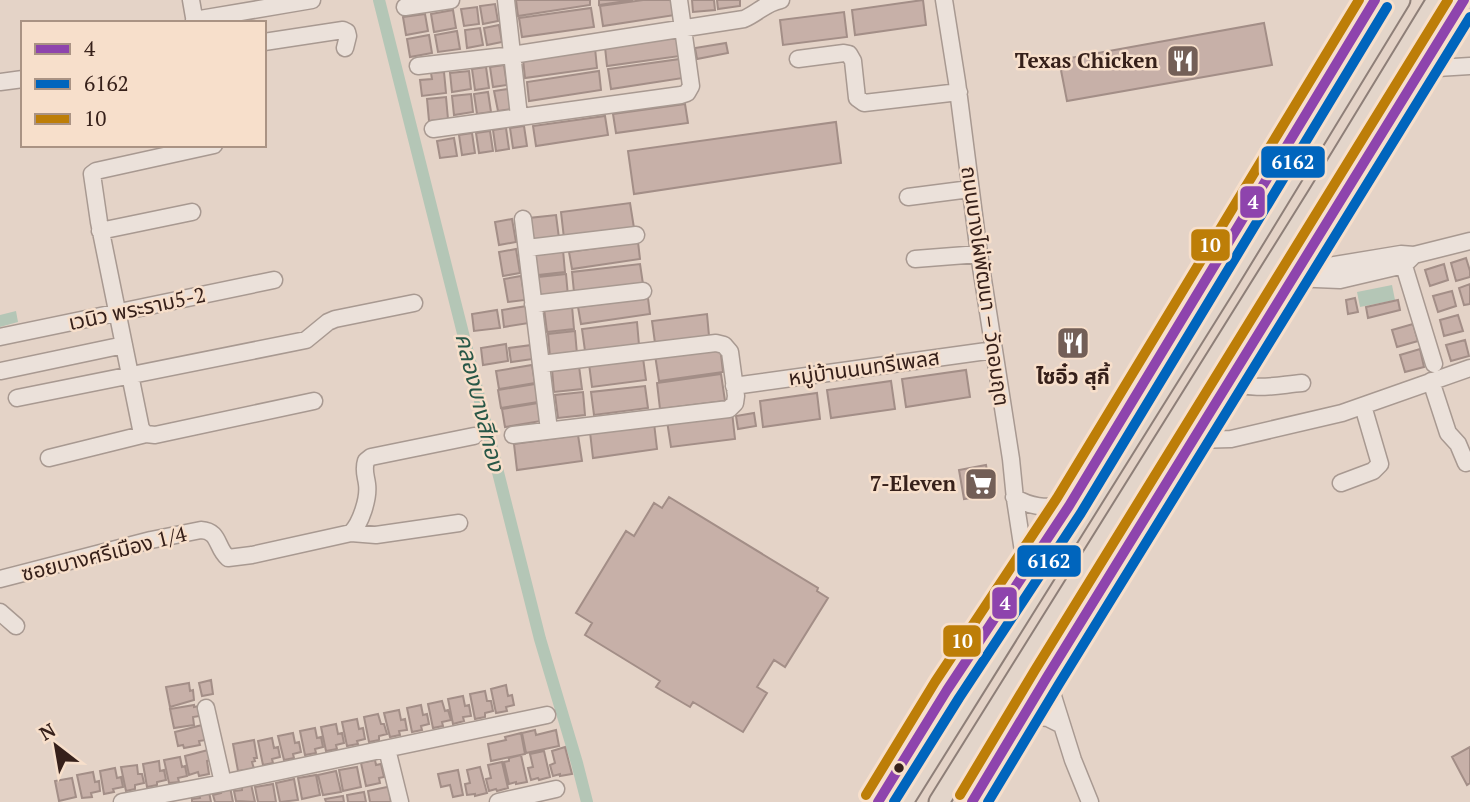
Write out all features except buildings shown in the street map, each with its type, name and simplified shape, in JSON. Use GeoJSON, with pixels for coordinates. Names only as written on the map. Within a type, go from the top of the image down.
{"type":"FeatureCollection","features":[{"type":"Feature","properties":{"kind":"main road"},"geometry":{"type":"LineString","coordinates":[[878,802],[947,690],[1069,506],[1374,0]]}},
{"type":"Feature","properties":{"kind":"main road"},"geometry":{"type":"LineString","coordinates":[[903,802],[1226,285],[1400,0]]}},
{"type":"Feature","properties":{"kind":"main road"},"geometry":{"type":"LineString","coordinates":[[939,802],[1437,0]]}},
{"type":"Feature","properties":{"kind":"main road"},"geometry":{"type":"LineString","coordinates":[[972,802],[1464,0]]}},
{"type":"Feature","properties":{"kind":"main road"},"geometry":{"type":"LineString","coordinates":[[1318,195],[1418,73]]}},
{"type":"Feature","properties":{"kind":"street"},"geometry":{"type":"LineString","coordinates":[[191,0],[195,21],[312,0]]}},
{"type":"Feature","properties":{"kind":"street"},"geometry":{"type":"LineString","coordinates":[[405,6],[451,0]]}},
{"type":"Feature","properties":{"kind":"street"},"geometry":{"type":"LineString","coordinates":[[506,0],[519,117]]}},
{"type":"Feature","properties":{"kind":"street"},"geometry":{"type":"LineString","coordinates":[[433,128],[687,93],[691,86],[679,0]]}},
{"type":"Feature","properties":{"kind":"street"},"geometry":{"type":"LineString","coordinates":[[418,66],[512,55],[744,19],[774,1],[781,0]]}},
{"type":"Feature","properties":{"kind":"street","name":"ถนนบางไผ่พัฒนา – วัดอมฤต"},"geometry":{"type":"LineString","coordinates":[[944,0],[1026,571]]}},
{"type":"Feature","properties":{"kind":"street"},"geometry":{"type":"LineString","coordinates":[[266,42],[343,30],[348,36],[345,48]]}},
{"type":"Feature","properties":{"kind":"street"},"geometry":{"type":"LineString","coordinates":[[798,59],[849,54],[853,61],[857,98],[864,103],[958,92]]}},
{"type":"Feature","properties":{"kind":"street"},"geometry":{"type":"LineString","coordinates":[[1418,73],[1470,66]]}},
{"type":"Feature","properties":{"kind":"street"},"geometry":{"type":"LineString","coordinates":[[0,82],[21,79]]}},
{"type":"Feature","properties":{"kind":"street"},"geometry":{"type":"LineString","coordinates":[[146,434],[141,429],[130,377],[100,231],[92,174],[205,147]]}},
{"type":"Feature","properties":{"kind":"street"},"geometry":{"type":"LineString","coordinates":[[908,197],[970,189]]}},
{"type":"Feature","properties":{"kind":"street"},"geometry":{"type":"LineString","coordinates":[[100,231],[192,212]]}},
{"type":"Feature","properties":{"kind":"street"},"geometry":{"type":"LineString","coordinates":[[523,219],[549,430]]}},
{"type":"Feature","properties":{"kind":"street"},"geometry":{"type":"LineString","coordinates":[[527,248],[636,235]]}},
{"type":"Feature","properties":{"kind":"street"},"geometry":{"type":"LineString","coordinates":[[1294,274],[1406,258],[1470,241]]}},
{"type":"Feature","properties":{"kind":"street"},"geometry":{"type":"LineString","coordinates":[[915,259],[979,254]]}},
{"type":"Feature","properties":{"kind":"street"},"geometry":{"type":"LineString","coordinates":[[1406,258],[1434,364]]}},
{"type":"Feature","properties":{"kind":"street","name":"เวนิว พระราม5-2"},"geometry":{"type":"LineString","coordinates":[[0,337],[274,280]]}},
{"type":"Feature","properties":{"kind":"street"},"geometry":{"type":"LineString","coordinates":[[533,304],[643,291]]}},
{"type":"Feature","properties":{"kind":"street"},"geometry":{"type":"LineString","coordinates":[[18,398],[306,340],[335,319],[414,303]]}},
{"type":"Feature","properties":{"kind":"street"},"geometry":{"type":"LineString","coordinates":[[513,435],[729,409],[735,403],[730,352],[724,345],[716,343],[541,365]]}},
{"type":"Feature","properties":{"kind":"street"},"geometry":{"type":"LineString","coordinates":[[1,371],[124,345]]}},
{"type":"Feature","properties":{"kind":"street","name":"หมู่บ้านนนทรีเพลส"},"geometry":{"type":"LineString","coordinates":[[734,386],[994,350]]}},
{"type":"Feature","properties":{"kind":"street"},"geometry":{"type":"LineString","coordinates":[[1193,440],[1231,439],[1342,413],[1470,368]]}},
{"type":"Feature","properties":{"kind":"street"},"geometry":{"type":"LineString","coordinates":[[1230,380],[1240,386],[1253,388],[1301,383]]}},
{"type":"Feature","properties":{"kind":"street"},"geometry":{"type":"LineString","coordinates":[[1431,381],[1448,433],[1458,444],[1466,463]]}},
{"type":"Feature","properties":{"kind":"street"},"geometry":{"type":"LineString","coordinates":[[49,458],[146,434],[155,435],[314,401]]}},
{"type":"Feature","properties":{"kind":"street"},"geometry":{"type":"LineString","coordinates":[[1342,483],[1373,471],[1380,464],[1363,406]]}},
{"type":"Feature","properties":{"kind":"street"},"geometry":{"type":"LineString","coordinates":[[351,533],[360,521],[367,497],[368,486],[364,472],[366,461],[371,457],[474,436]]}},
{"type":"Feature","properties":{"kind":"street"},"geometry":{"type":"LineString","coordinates":[[1014,497],[1036,506],[1069,506]]}},
{"type":"Feature","properties":{"kind":"street"},"geometry":{"type":"LineString","coordinates":[[351,533],[376,535],[459,523]]}},
{"type":"Feature","properties":{"kind":"street","name":"ซอยบางศรีเมือง 1/4"},"geometry":{"type":"LineString","coordinates":[[0,579],[151,540],[201,530],[209,530],[214,534],[223,554],[229,558],[351,533]]}},
{"type":"Feature","properties":{"kind":"street"},"geometry":{"type":"LineString","coordinates":[[0,612],[16,626]]}},
{"type":"Feature","properties":{"kind":"street"},"geometry":{"type":"LineString","coordinates":[[1047,677],[1073,760],[1090,802]]}},
{"type":"Feature","properties":{"kind":"street"},"geometry":{"type":"LineString","coordinates":[[206,708],[223,783]]}},
{"type":"Feature","properties":{"kind":"street"},"geometry":{"type":"LineString","coordinates":[[122,802],[547,715]]}},
{"type":"Feature","properties":{"kind":"street"},"geometry":{"type":"LineString","coordinates":[[1024,715],[1048,718],[1062,725]]}},
{"type":"Feature","properties":{"kind":"street"},"geometry":{"type":"LineString","coordinates":[[387,748],[400,802]]}},
{"type":"Feature","properties":{"kind":"street"},"geometry":{"type":"LineString","coordinates":[[498,802],[556,789]]}},
{"type":"Feature","properties":{"kind":"shaded area"},"geometry":{"type":"Polygon","coordinates":[[[1392,285],[1395,300],[1360,307],[1357,292],[1392,285]]]}},
{"type":"Feature","properties":{"kind":"shaded area"},"geometry":{"type":"Polygon","coordinates":[[[16,311],[18,322],[0,327],[0,315],[16,311]]]}},
{"type":"Feature","properties":{"kind":"waterway","name":"คลองบางสีทอง"},"geometry":{"type":"LineString","coordinates":[[379,0],[540,639],[587,802]]}},
{"type":"Feature","properties":{"kind":"transit line","name":"10"},"geometry":{"type":"LineString","coordinates":[[866,795],[935,682],[1057,498],[1359,0]]}},
{"type":"Feature","properties":{"kind":"transit line","name":"4"},"geometry":{"type":"LineString","coordinates":[[878,802],[947,690],[1069,506],[1375,0]]}},
{"type":"Feature","properties":{"kind":"transit line","name":"10"},"geometry":{"type":"LineString","coordinates":[[960,795],[1448,0]]}},
{"type":"Feature","properties":{"kind":"transit line","name":"4"},"geometry":{"type":"LineString","coordinates":[[972,802],[1464,0]]}},
{"type":"Feature","properties":{"kind":"transit line","name":"6162"},"geometry":{"type":"LineString","coordinates":[[894,802],[1081,513],[1387,7]]}},
{"type":"Feature","properties":{"kind":"transit line","name":"6162"},"geometry":{"type":"LineString","coordinates":[[988,802],[1470,17]]}},
{"type":"Feature","properties":{"kind":"place","name":"Texas Chicken"},"geometry":{"type":"Point","coordinates":[1183,61]}},
{"type":"Feature","properties":{"kind":"place","name":"ไซอิ๋ว สุกี้"},"geometry":{"type":"Point","coordinates":[1073,343]}},
{"type":"Feature","properties":{"kind":"place","name":"7-Eleven"},"geometry":{"type":"Point","coordinates":[981,484]}}]}
